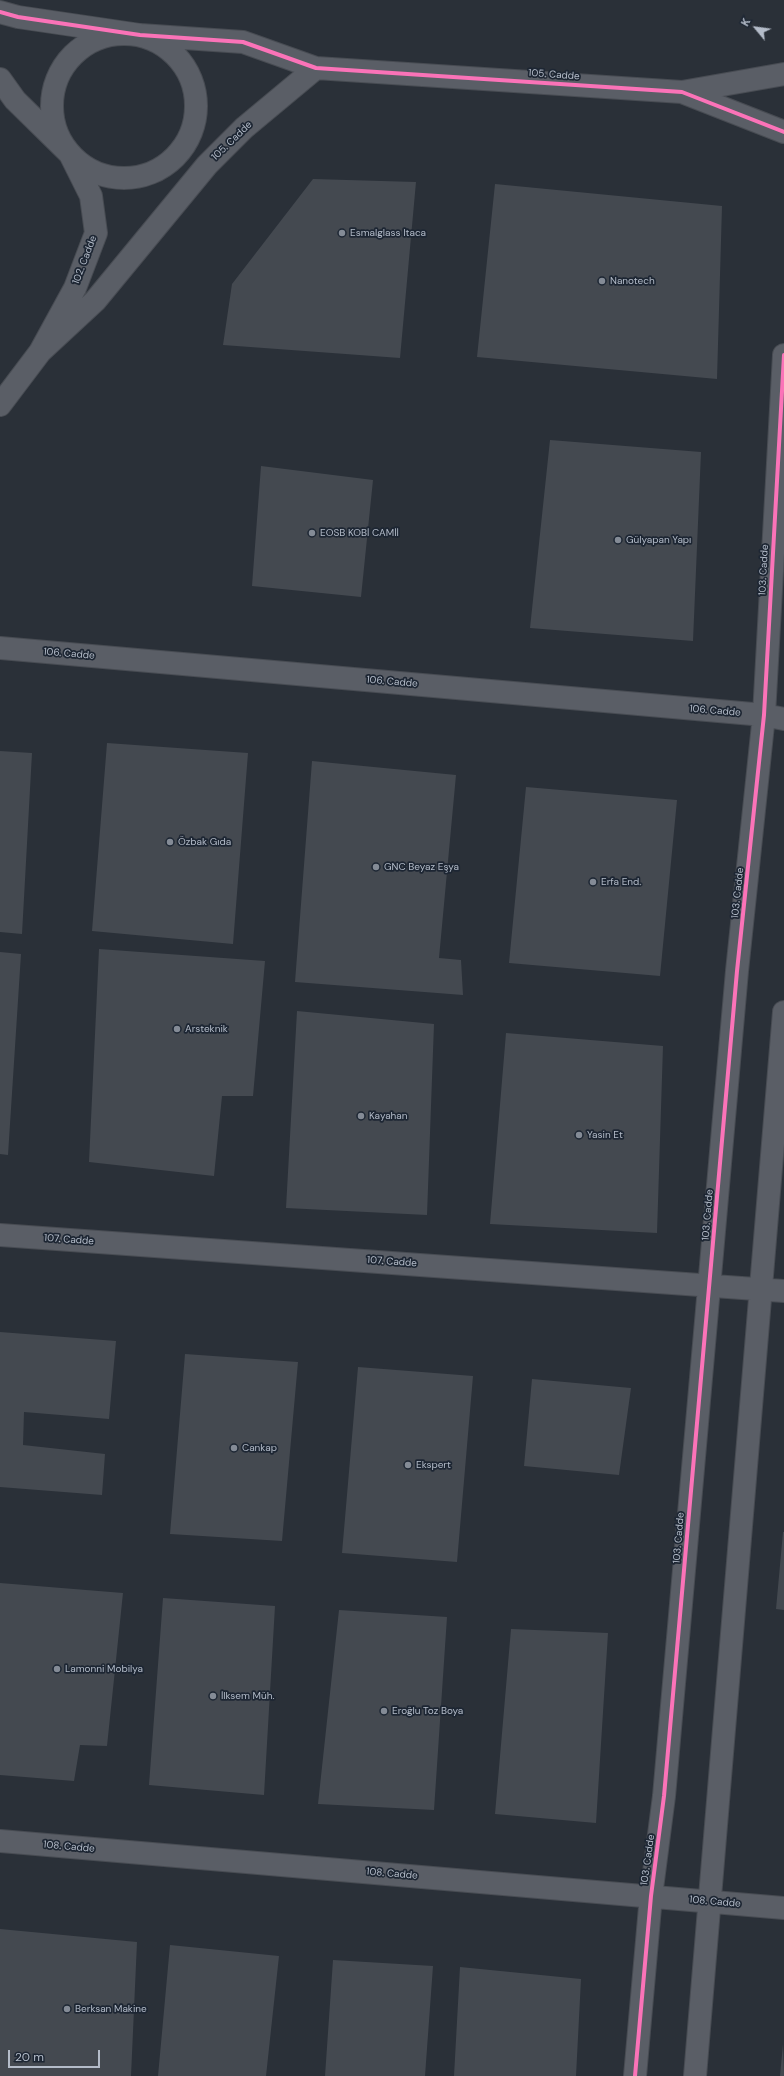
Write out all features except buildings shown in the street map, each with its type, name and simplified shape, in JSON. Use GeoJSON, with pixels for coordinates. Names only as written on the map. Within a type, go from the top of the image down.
{"type":"FeatureCollection","features":[{"type":"Feature","properties":{"kind":"street"},"geometry":{"type":"LineString","coordinates":[[0,12],[18,17],[140,34],[243,42],[316,68]]}},
{"type":"Feature","properties":{"kind":"street"},"geometry":{"type":"LineString","coordinates":[[118,34],[140,34],[161,43],[180,59],[193,81],[197,106],[192,131],[180,152],[160,168],[137,177],[112,177],[88,168],[70,154],[58,135],[52,113],[54,90],[62,69],[77,52],[96,39],[118,34]]}},
{"type":"Feature","properties":{"kind":"street","name":"105. Cadde"},"geometry":{"type":"LineString","coordinates":[[40,352],[95,302],[207,166],[244,128],[316,68],[682,92],[784,132]]}},
{"type":"Feature","properties":{"kind":"street"},"geometry":{"type":"LineString","coordinates":[[682,92],[784,74]]}},
{"type":"Feature","properties":{"kind":"street","name":"102. Cadde"},"geometry":{"type":"LineString","coordinates":[[0,79],[15,100],[70,154],[92,196],[96,233],[75,288],[40,352],[0,405]]}},
{"type":"Feature","properties":{"kind":"street"},"geometry":{"type":"LineString","coordinates":[[180,152],[207,166]]}},
{"type":"Feature","properties":{"kind":"street","name":"103. Cadde"},"geometry":{"type":"LineString","coordinates":[[634,2076],[651,1896],[664,1796],[737,971],[774,717],[784,355]]}},
{"type":"Feature","properties":{"kind":"street","name":"106. Cadde"},"geometry":{"type":"LineString","coordinates":[[0,648],[774,717]]}},
{"type":"Feature","properties":{"kind":"street"},"geometry":{"type":"LineString","coordinates":[[695,2076],[784,1012]]}},
{"type":"Feature","properties":{"kind":"street","name":"107. Cadde"},"geometry":{"type":"LineString","coordinates":[[0,1235],[710,1284],[784,1291]]}},
{"type":"Feature","properties":{"kind":"street","name":"108. Cadde"},"geometry":{"type":"LineString","coordinates":[[0,1841],[784,1908]]}},
{"type":"Feature","properties":{"kind":"cycle path"},"geometry":{"type":"LineString","coordinates":[[0,12],[18,17],[140,35],[243,42],[316,68],[682,92],[784,132]]}},
{"type":"Feature","properties":{"kind":"cycle path"},"geometry":{"type":"LineString","coordinates":[[635,2076],[651,1896],[664,1796],[737,971],[764,715],[784,355]]}},
{"type":"Feature","properties":{"kind":"place","name":"Esmalglass Itaca"},"geometry":{"type":"Point","coordinates":[342,233]}},
{"type":"Feature","properties":{"kind":"place","name":"Nanotech"},"geometry":{"type":"Point","coordinates":[602,281]}},
{"type":"Feature","properties":{"kind":"place","name":"EOSB KOBİ CAMİİ"},"geometry":{"type":"Point","coordinates":[312,533]}},
{"type":"Feature","properties":{"kind":"place","name":"Gülyapan Yapı"},"geometry":{"type":"Point","coordinates":[618,540]}},
{"type":"Feature","properties":{"kind":"place","name":"Özbak Gıda"},"geometry":{"type":"Point","coordinates":[170,842]}},
{"type":"Feature","properties":{"kind":"place","name":"GNC Beyaz Eşya"},"geometry":{"type":"Point","coordinates":[376,867]}},
{"type":"Feature","properties":{"kind":"place","name":"Erfa End."},"geometry":{"type":"Point","coordinates":[593,882]}},
{"type":"Feature","properties":{"kind":"place","name":"Arsteknik"},"geometry":{"type":"Point","coordinates":[177,1029]}},
{"type":"Feature","properties":{"kind":"place","name":"Kayahan"},"geometry":{"type":"Point","coordinates":[361,1116]}},
{"type":"Feature","properties":{"kind":"place","name":"Yasin Et"},"geometry":{"type":"Point","coordinates":[579,1135]}},
{"type":"Feature","properties":{"kind":"place","name":"Cankap"},"geometry":{"type":"Point","coordinates":[234,1448]}},
{"type":"Feature","properties":{"kind":"place","name":"Ekspert"},"geometry":{"type":"Point","coordinates":[408,1465]}},
{"type":"Feature","properties":{"kind":"place","name":"Lamonni Mobilya"},"geometry":{"type":"Point","coordinates":[57,1669]}},
{"type":"Feature","properties":{"kind":"place","name":"İlksem Müh."},"geometry":{"type":"Point","coordinates":[213,1696]}},
{"type":"Feature","properties":{"kind":"place","name":"Eroğlu Toz Boya"},"geometry":{"type":"Point","coordinates":[384,1711]}},
{"type":"Feature","properties":{"kind":"place","name":"Berksan Makine"},"geometry":{"type":"Point","coordinates":[67,2009]}}]}
